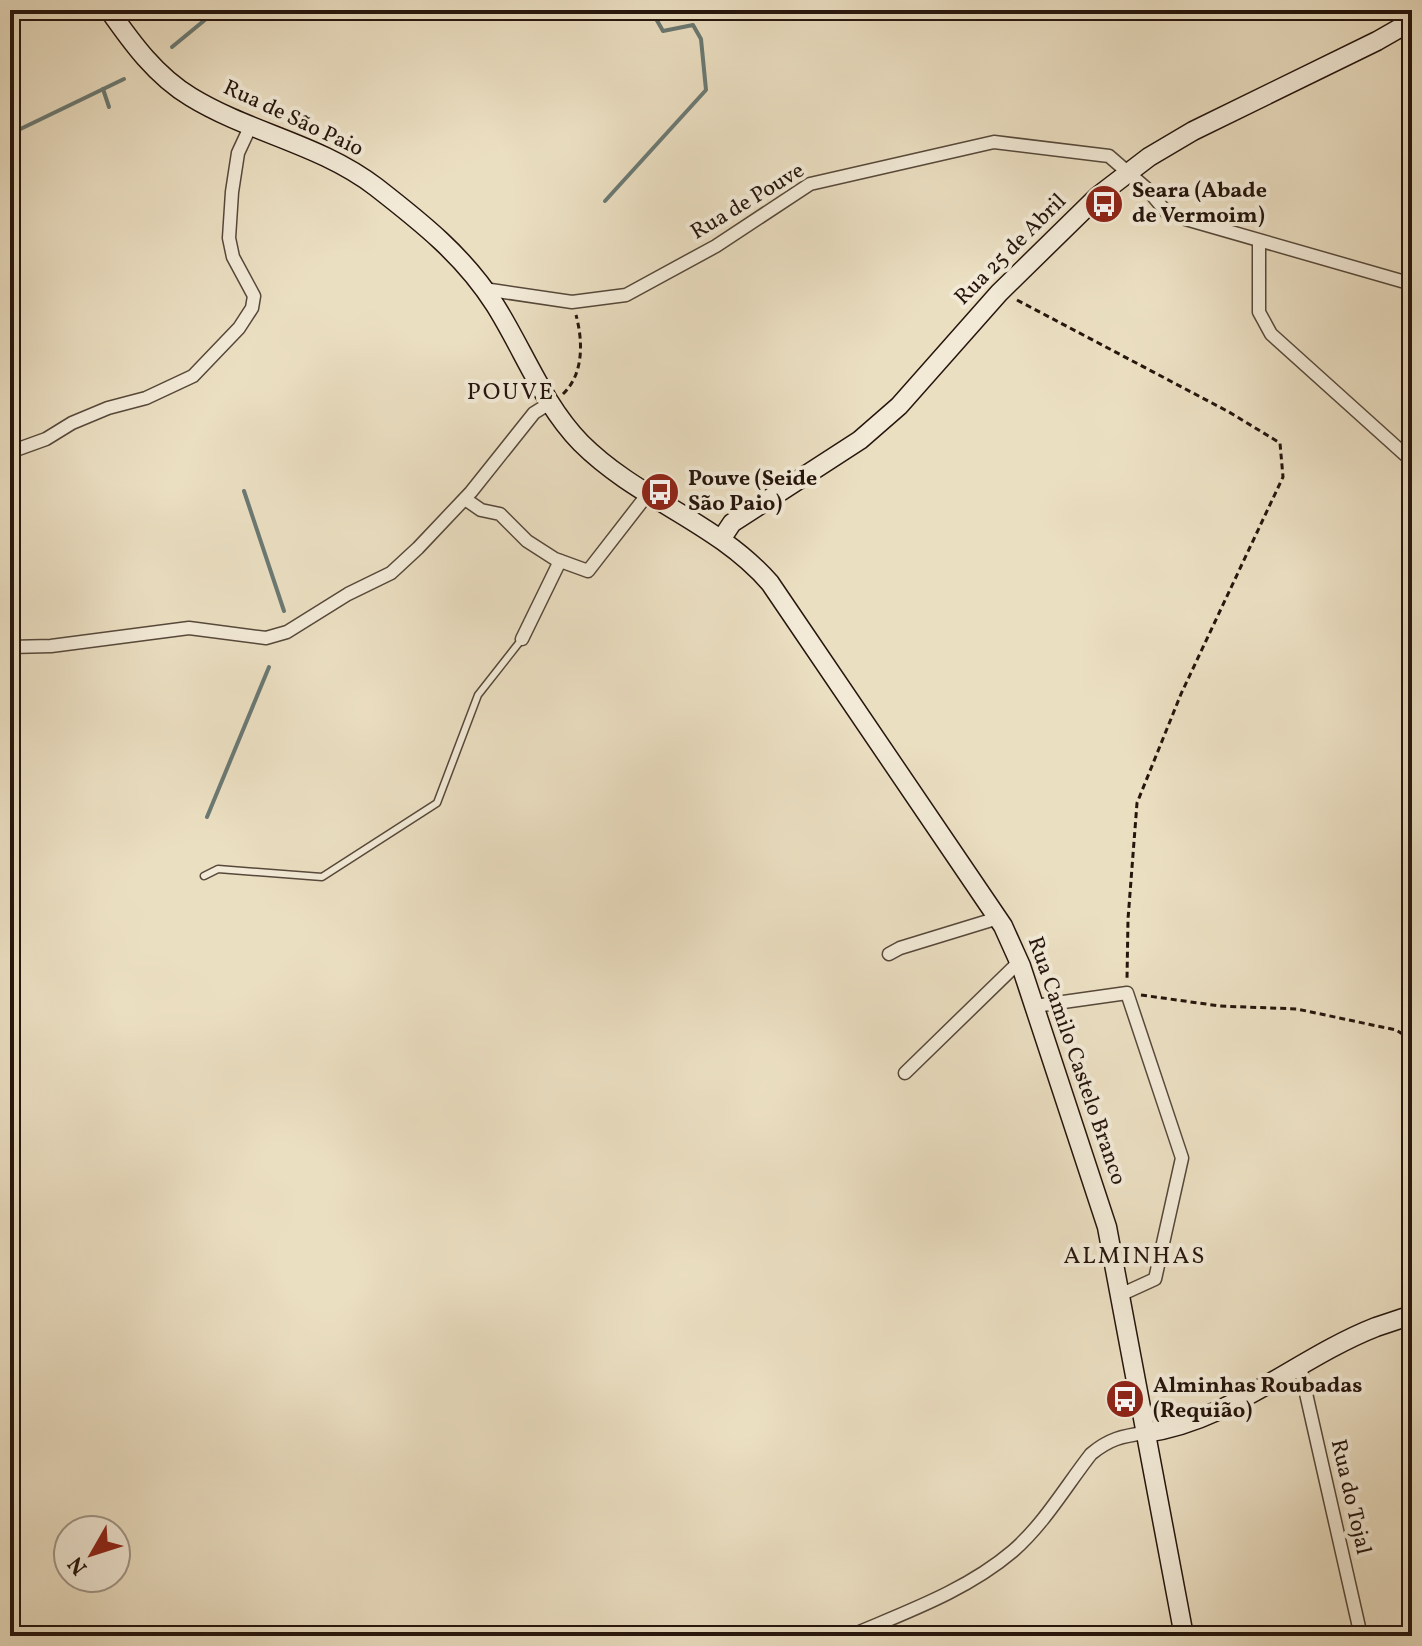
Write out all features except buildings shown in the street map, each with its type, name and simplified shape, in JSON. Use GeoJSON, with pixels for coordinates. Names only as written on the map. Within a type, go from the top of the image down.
{"type":"FeatureCollection","features":[{"type":"Feature","properties":{"kind":"main road","name":"Rua de São Paio"},"geometry":{"type":"LineString","coordinates":[[109,10],[143,57],[176,87],[205,105],[315,151],[374,185],[445,243],[484,289],[562,421],[599,460],[647,495],[722,538]]}},
{"type":"Feature","properties":{"kind":"main road","name":"Rua 25 de Abril"},"geometry":{"type":"LineString","coordinates":[[722,538],[732,523],[860,440],[899,406],[999,293],[1098,196],[1129,172],[1193,131],[1412,21]]}},
{"type":"Feature","properties":{"kind":"main road","name":"Rua Camilo Castelo Branco"},"geometry":{"type":"LineString","coordinates":[[722,538],[742,554],[778,593],[998,918],[1020,961],[1107,1227],[1184,1636]]}},
{"type":"Feature","properties":{"kind":"main road"},"geometry":{"type":"LineString","coordinates":[[1145,1433],[1159,1431],[1249,1397],[1375,1328],[1412,1315]]}},
{"type":"Feature","properties":{"kind":"street"},"geometry":{"type":"LineString","coordinates":[[10,452],[46,439],[72,423],[108,408],[146,398],[193,376],[239,328],[252,308],[254,296],[233,257],[229,238],[238,153],[251,125]]}},
{"type":"Feature","properties":{"kind":"street","name":"Rua de Pouve"},"geometry":{"type":"LineString","coordinates":[[484,289],[572,302],[626,295],[716,246],[810,184],[994,142],[1109,156],[1129,172],[1168,214],[1412,284]]}},
{"type":"Feature","properties":{"kind":"street"},"geometry":{"type":"LineString","coordinates":[[1259,241],[1259,312],[1263,323],[1271,334],[1412,461]]}},
{"type":"Feature","properties":{"kind":"street"},"geometry":{"type":"LineString","coordinates":[[10,647],[51,646],[189,628],[266,638],[287,632],[348,594],[391,573],[465,499],[526,422],[550,403]]}},
{"type":"Feature","properties":{"kind":"street"},"geometry":{"type":"LineString","coordinates":[[465,499],[481,510],[500,514],[527,541],[560,561],[588,571],[647,495]]}},
{"type":"Feature","properties":{"kind":"street"},"geometry":{"type":"LineString","coordinates":[[522,639],[560,561]]}},
{"type":"Feature","properties":{"kind":"street"},"geometry":{"type":"LineString","coordinates":[[889,954],[998,918]]}},
{"type":"Feature","properties":{"kind":"street"},"geometry":{"type":"LineString","coordinates":[[905,1073],[1020,961]]}},
{"type":"Feature","properties":{"kind":"street"},"geometry":{"type":"LineString","coordinates":[[1035,1006],[1127,993],[1182,1158],[1155,1279],[1120,1295]]}},
{"type":"Feature","properties":{"kind":"street","name":"Rua do Tojal"},"geometry":{"type":"LineString","coordinates":[[1300,1367],[1361,1636]]}},
{"type":"Feature","properties":{"kind":"street"},"geometry":{"type":"LineString","coordinates":[[850,1636],[948,1594],[993,1566],[1023,1540],[1091,1454],[1106,1442],[1125,1435],[1145,1433]]}},
{"type":"Feature","properties":{"kind":"street"},"geometry":{"type":"LineString","coordinates":[[480,1636],[521,1636]]}},
{"type":"Feature","properties":{"kind":"lane"},"geometry":{"type":"LineString","coordinates":[[204,876],[218,869],[322,877],[437,803],[478,695],[522,639]]}},
{"type":"Feature","properties":{"kind":"path"},"geometry":{"type":"LineString","coordinates":[[1017,300],[1229,412],[1280,443],[1283,477],[1181,694],[1137,803],[1128,919],[1127,993],[1220,1006],[1297,1009],[1396,1030],[1412,1040]]}},
{"type":"Feature","properties":{"kind":"path"},"geometry":{"type":"LineString","coordinates":[[550,403],[568,389],[579,369],[579,325],[572,302]]}},
{"type":"Feature","properties":{"kind":"waterway"},"geometry":{"type":"LineString","coordinates":[[172,47],[217,10]]}},
{"type":"Feature","properties":{"kind":"waterway"},"geometry":{"type":"LineString","coordinates":[[605,201],[706,90],[701,39],[693,25],[663,31],[651,10]]}},
{"type":"Feature","properties":{"kind":"waterway"},"geometry":{"type":"LineString","coordinates":[[10,134],[124,79]]}},
{"type":"Feature","properties":{"kind":"waterway"},"geometry":{"type":"LineString","coordinates":[[103,89],[109,107]]}},
{"type":"Feature","properties":{"kind":"waterway"},"geometry":{"type":"LineString","coordinates":[[244,491],[284,611]]}},
{"type":"Feature","properties":{"kind":"waterway"},"geometry":{"type":"LineString","coordinates":[[207,817],[269,667]]}},
{"type":"Feature","properties":{"kind":"place","name":"Seara (Abade de Vermoim)"},"geometry":{"type":"Point","coordinates":[1104,204]}},
{"type":"Feature","properties":{"kind":"place","name":"Pouve (Seide São Paio)"},"geometry":{"type":"Point","coordinates":[660,492]}},
{"type":"Feature","properties":{"kind":"place","name":"Alminhas Roubadas (Requião)"},"geometry":{"type":"Point","coordinates":[1125,1399]}},
{"type":"Feature","properties":{"kind":"district","name":"POUVE"},"geometry":{"type":"Point","coordinates":[511,393]}},
{"type":"Feature","properties":{"kind":"district","name":"ALMINHAS"},"geometry":{"type":"Point","coordinates":[1135,1257]}}]}
